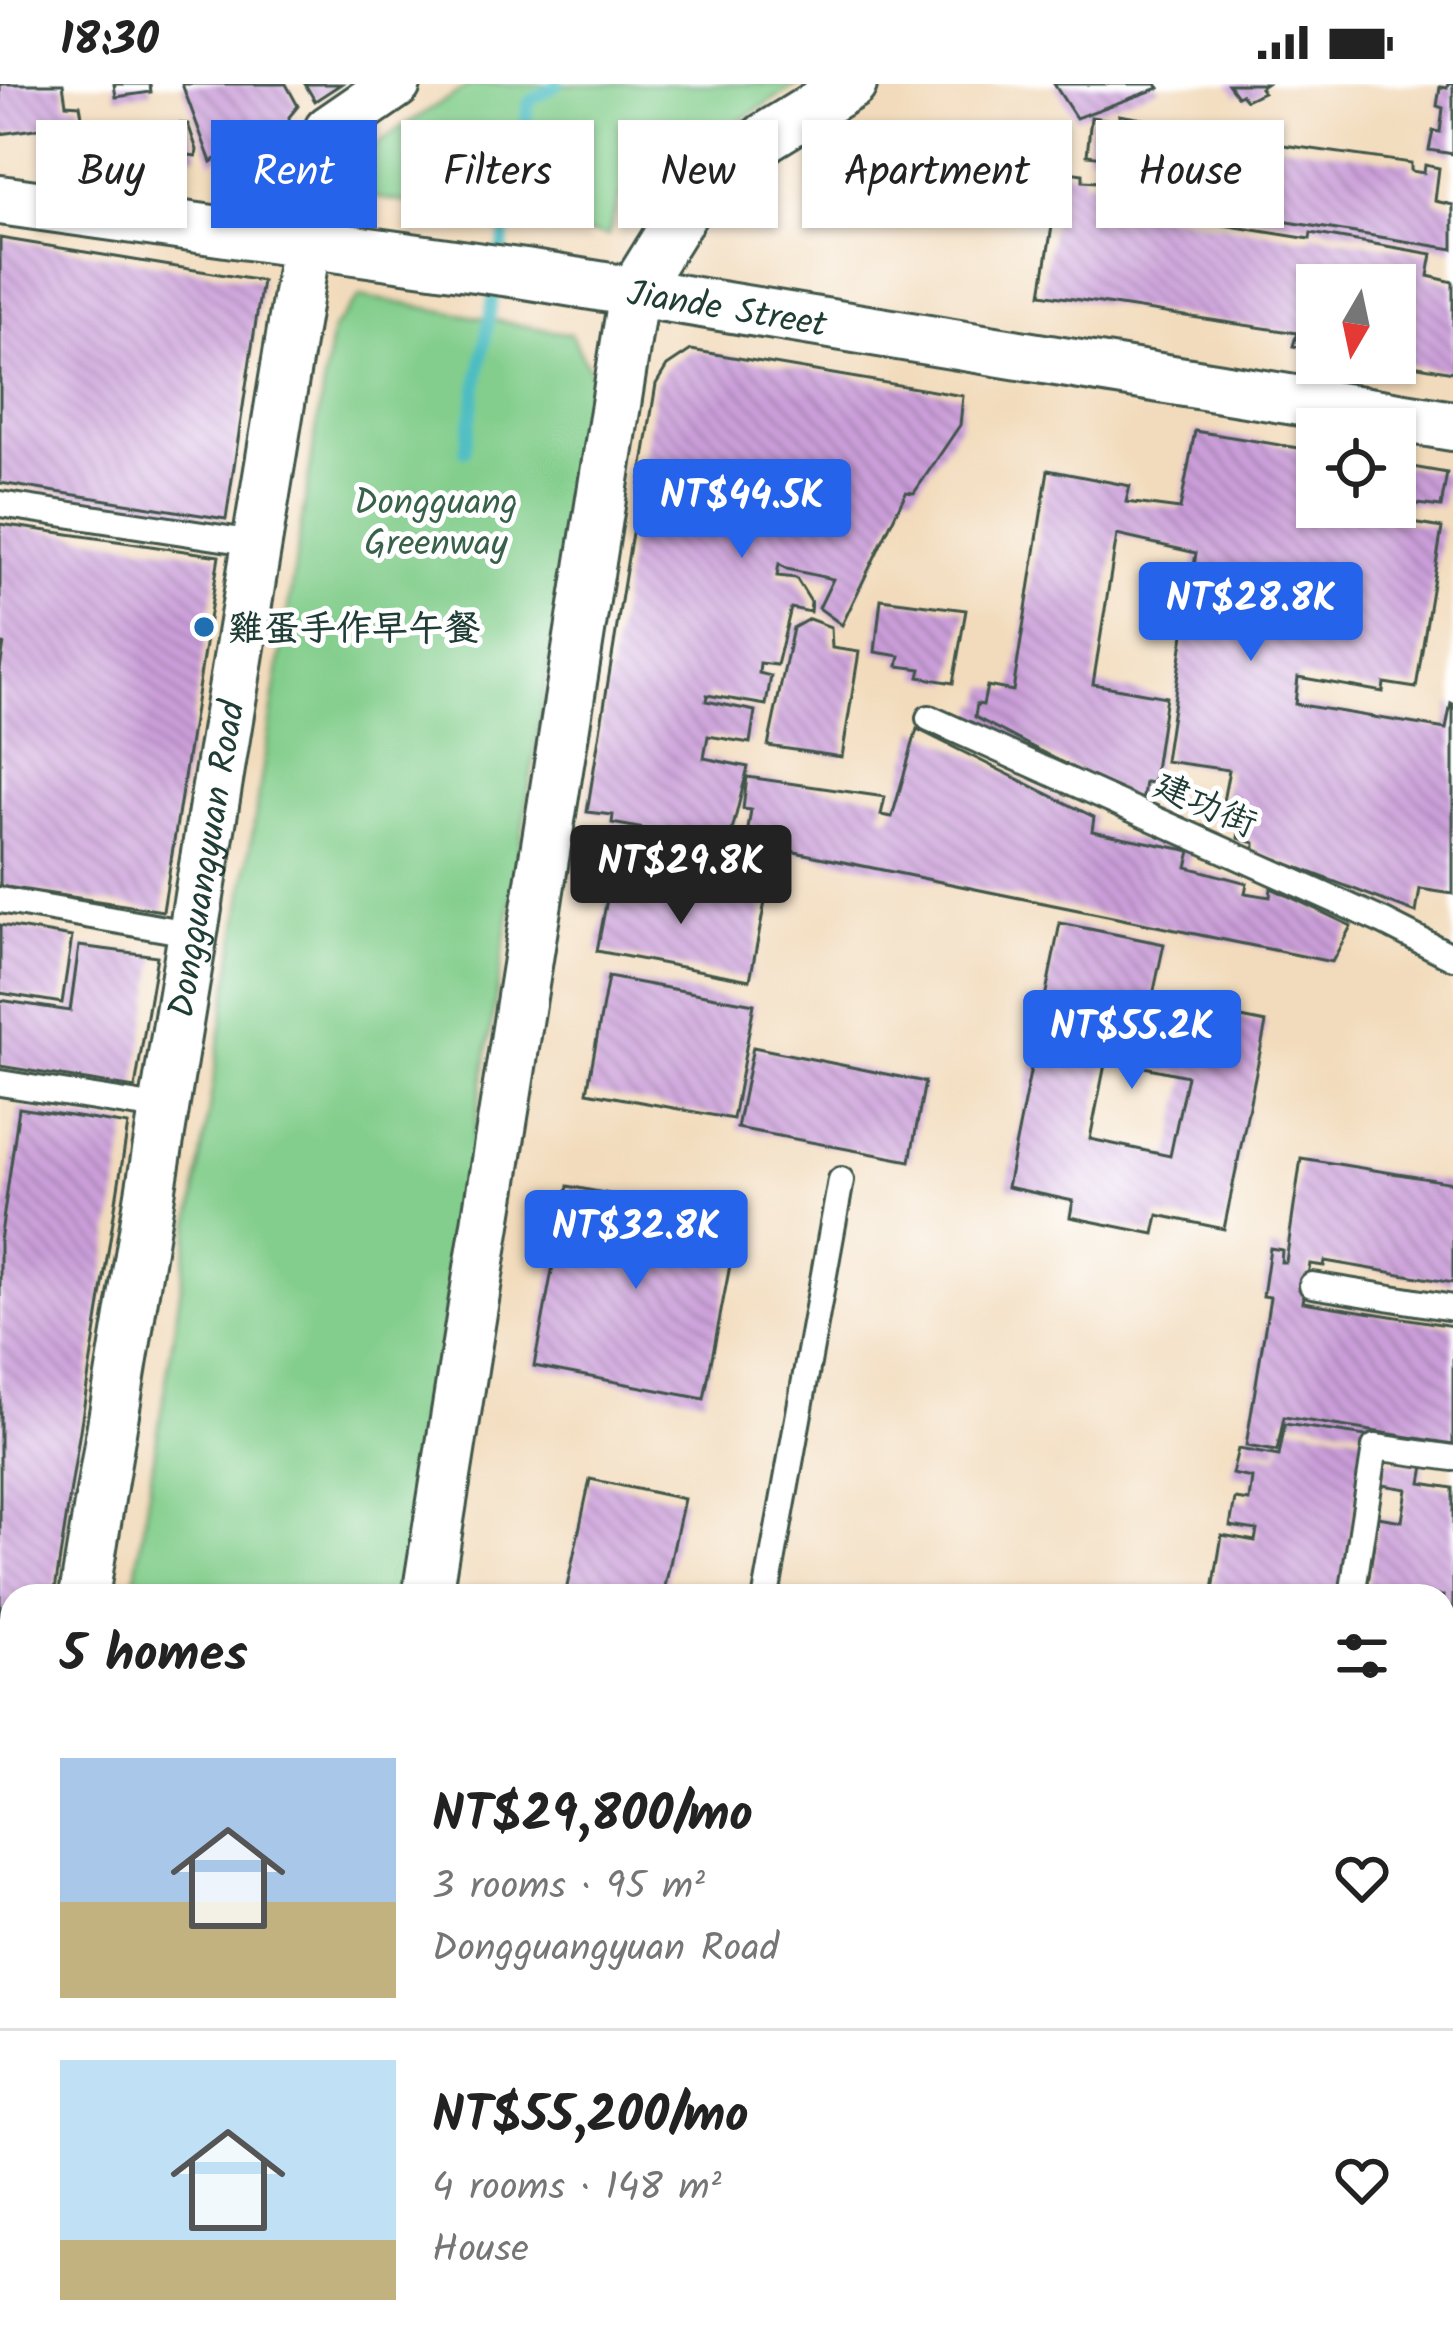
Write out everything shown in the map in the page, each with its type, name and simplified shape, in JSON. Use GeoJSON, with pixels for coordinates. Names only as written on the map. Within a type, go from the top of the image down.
{"type":"FeatureCollection","features":[{"type":"Feature","properties":{"kind":"street","name":"Dongguangyuan Road"},"geometry":{"type":"LineString","coordinates":[[86,1584],[305,245],[329,130],[396,84]]}},
{"type":"Feature","properties":{"kind":"street"},"geometry":{"type":"LineString","coordinates":[[429,1584],[634,291],[690,201],[766,137],[852,84]]}},
{"type":"Feature","properties":{"kind":"street","name":"Jiande Street"},"geometry":{"type":"LineString","coordinates":[[0,200],[525,274],[1453,426]]}},
{"type":"Feature","properties":{"kind":"lane"},"geometry":{"type":"LineString","coordinates":[[0,504],[255,543]]}},
{"type":"Feature","properties":{"kind":"lane","name":"建功街"},"geometry":{"type":"LineString","coordinates":[[928,718],[1453,957]]}},
{"type":"Feature","properties":{"kind":"lane"},"geometry":{"type":"LineString","coordinates":[[0,900],[194,934]]}},
{"type":"Feature","properties":{"kind":"lane"},"geometry":{"type":"LineString","coordinates":[[0,1083],[164,1109]]}},
{"type":"Feature","properties":{"kind":"lane"},"geometry":{"type":"LineString","coordinates":[[768,1584],[841,1180]]}},
{"type":"Feature","properties":{"kind":"lane"},"geometry":{"type":"LineString","coordinates":[[1312,1285],[1453,1308]]}},
{"type":"Feature","properties":{"kind":"lane"},"geometry":{"type":"LineString","coordinates":[[1354,1584],[1376,1447],[1453,1458]]}},
{"type":"Feature","properties":{"kind":"green space"},"geometry":{"type":"Polygon","coordinates":[[[471,84],[799,84],[741,120],[618,120],[618,202],[608,236],[559,228],[594,228],[594,120],[413,120],[471,84]]]}},
{"type":"Feature","properties":{"kind":"green space"},"geometry":{"type":"Polygon","coordinates":[[[401,128],[401,202],[377,198],[377,145],[401,128]]]}},
{"type":"Feature","properties":{"kind":"green space","name":"Dongguang Greenway"},"geometry":{"type":"Polygon","coordinates":[[[360,296],[571,334],[594,379],[403,1584],[134,1584],[332,330],[360,296]]]}},
{"type":"Feature","properties":{"kind":"building"},"geometry":{"type":"Polygon","coordinates":[[[0,84],[63,84],[66,104],[80,105],[83,120],[36,120],[36,129],[0,134],[0,84]]]}},
{"type":"Feature","properties":{"kind":"building"},"geometry":{"type":"Polygon","coordinates":[[[114,84],[150,84],[151,92],[116,97],[114,84]]]}},
{"type":"Feature","properties":{"kind":"building"},"geometry":{"type":"Polygon","coordinates":[[[182,84],[286,84],[298,106],[289,120],[211,120],[211,162],[182,84]]]}},
{"type":"Feature","properties":{"kind":"building"},"geometry":{"type":"Polygon","coordinates":[[[305,84],[341,84],[315,101],[305,84]]]}},
{"type":"Feature","properties":{"kind":"building"},"geometry":{"type":"Polygon","coordinates":[[[1054,84],[1156,84],[1159,88],[1076,118],[1054,84]]]}},
{"type":"Feature","properties":{"kind":"building"},"geometry":{"type":"Polygon","coordinates":[[[1228,84],[1266,84],[1260,88],[1263,92],[1246,100],[1228,84]]]}},
{"type":"Feature","properties":{"kind":"building"},"geometry":{"type":"Polygon","coordinates":[[[1453,84],[1453,154],[1429,150],[1433,131],[1440,132],[1440,87],[1453,84]]]}},
{"type":"Feature","properties":{"kind":"building"},"geometry":{"type":"Polygon","coordinates":[[[1091,117],[1112,120],[1096,120],[1096,156],[1087,155],[1091,117]]]}},
{"type":"Feature","properties":{"kind":"building"},"geometry":{"type":"Polygon","coordinates":[[[187,124],[197,150],[196,156],[188,155],[187,161],[187,124]]]}},
{"type":"Feature","properties":{"kind":"building"},"geometry":{"type":"Polygon","coordinates":[[[1284,145],[1411,163],[1411,171],[1424,173],[1425,165],[1439,168],[1435,201],[1453,205],[1453,249],[1284,221],[1284,145]]]}},
{"type":"Feature","properties":{"kind":"building"},"geometry":{"type":"Polygon","coordinates":[[[1072,172],[1083,174],[1083,181],[1096,182],[1096,228],[1242,228],[1310,239],[1311,233],[1432,254],[1428,276],[1453,282],[1453,372],[1416,366],[1416,264],[1296,264],[1296,333],[1041,294],[1052,228],[1072,228],[1072,172]]]}},
{"type":"Feature","properties":{"kind":"building"},"geometry":{"type":"Polygon","coordinates":[[[0,238],[262,281],[226,519],[0,483],[0,238]]]}},
{"type":"Feature","properties":{"kind":"building"},"geometry":{"type":"Polygon","coordinates":[[[691,350],[963,396],[960,425],[914,493],[906,492],[842,625],[819,608],[833,579],[779,564],[777,576],[796,578],[811,602],[810,612],[791,608],[777,665],[760,663],[759,673],[771,676],[766,705],[707,695],[706,701],[755,711],[750,743],[708,736],[704,758],[748,767],[730,839],[612,823],[613,815],[587,812],[656,384],[667,366],[691,350]]]}},
{"type":"Feature","properties":{"kind":"building"},"geometry":{"type":"Polygon","coordinates":[[[1195,431],[1296,448],[1296,528],[1416,528],[1416,524],[1442,528],[1416,688],[1384,683],[1383,692],[1298,677],[1295,704],[1446,729],[1453,704],[1453,894],[1420,889],[1416,913],[1255,851],[1255,843],[1238,838],[1241,821],[1220,817],[1229,770],[1165,761],[1196,553],[1117,535],[1093,684],[1166,697],[1153,783],[1145,782],[1142,804],[975,717],[987,686],[1013,691],[1048,470],[1130,486],[1126,502],[1180,509],[1195,431]]]}},
{"type":"Feature","properties":{"kind":"building"},"geometry":{"type":"Polygon","coordinates":[[[1416,468],[1447,473],[1441,507],[1416,504],[1416,468]]]}},
{"type":"Feature","properties":{"kind":"building"},"geometry":{"type":"Polygon","coordinates":[[[0,524],[219,556],[163,911],[0,886],[4,643],[0,649],[0,524]]]}},
{"type":"Feature","properties":{"kind":"building"},"geometry":{"type":"Polygon","coordinates":[[[881,599],[966,610],[953,683],[919,677],[921,669],[898,666],[900,656],[875,652],[881,599]]]}},
{"type":"Feature","properties":{"kind":"building"},"geometry":{"type":"Polygon","coordinates":[[[809,619],[831,627],[832,648],[859,652],[842,757],[768,746],[793,628],[809,619]]]}},
{"type":"Feature","properties":{"kind":"building"},"geometry":{"type":"Polygon","coordinates":[[[917,729],[1094,817],[1092,831],[1191,851],[1187,867],[1247,883],[1245,893],[1270,897],[1271,888],[1351,926],[1332,962],[746,842],[751,810],[743,809],[747,777],[885,797],[881,815],[892,817],[917,729]]]}},
{"type":"Feature","properties":{"kind":"building"},"geometry":{"type":"Polygon","coordinates":[[[612,873],[765,902],[750,980],[597,951],[612,873]]]}},
{"type":"Feature","properties":{"kind":"building"},"geometry":{"type":"Polygon","coordinates":[[[1060,923],[1164,944],[1152,1000],[1266,1023],[1224,1229],[1158,1215],[1154,1234],[1070,1217],[1073,1201],[1007,1187],[1060,923]],[[1106,1059],[1090,1139],[1170,1156],[1187,1076],[1106,1059]]]}},
{"type":"Feature","properties":{"kind":"building"},"geometry":{"type":"Polygon","coordinates":[[[0,925],[72,937],[62,1003],[0,993],[0,925]]]}},
{"type":"Feature","properties":{"kind":"building"},"geometry":{"type":"Polygon","coordinates":[[[79,946],[157,956],[135,1088],[0,1066],[0,1000],[70,1011],[79,946]]]}},
{"type":"Feature","properties":{"kind":"building"},"geometry":{"type":"Polygon","coordinates":[[[608,977],[754,1004],[733,1119],[587,1092],[608,977]]]}},
{"type":"Feature","properties":{"kind":"building"},"geometry":{"type":"Polygon","coordinates":[[[753,1047],[925,1082],[910,1161],[737,1128],[753,1047]]]}},
{"type":"Feature","properties":{"kind":"building"},"geometry":{"type":"Polygon","coordinates":[[[19,1108],[128,1125],[56,1584],[0,1584],[0,1241],[19,1108]]]}},
{"type":"Feature","properties":{"kind":"building"},"geometry":{"type":"Polygon","coordinates":[[[1301,1158],[1453,1183],[1453,1283],[1325,1261],[1324,1266],[1310,1264],[1303,1302],[1453,1326],[1453,1444],[1284,1417],[1277,1451],[1246,1446],[1270,1297],[1263,1296],[1270,1248],[1282,1250],[1281,1262],[1286,1262],[1301,1158]]]}},
{"type":"Feature","properties":{"kind":"building"},"geometry":{"type":"Polygon","coordinates":[[[568,1186],[739,1219],[704,1399],[534,1366],[568,1186]]]}},
{"type":"Feature","properties":{"kind":"building"},"geometry":{"type":"Polygon","coordinates":[[[1285,1424],[1366,1436],[1343,1584],[1214,1584],[1222,1535],[1255,1541],[1257,1530],[1230,1526],[1235,1499],[1249,1501],[1252,1478],[1232,1474],[1238,1449],[1279,1456],[1285,1424]]]}},
{"type":"Feature","properties":{"kind":"building"},"geometry":{"type":"Polygon","coordinates":[[[1386,1460],[1424,1466],[1421,1483],[1453,1488],[1453,1584],[1368,1584],[1378,1517],[1402,1521],[1407,1489],[1383,1485],[1386,1460]]]}},
{"type":"Feature","properties":{"kind":"building"},"geometry":{"type":"Polygon","coordinates":[[[590,1479],[684,1499],[666,1584],[568,1584],[590,1479]]]}},
{"type":"Feature","properties":{"kind":"waterway"},"geometry":{"type":"LineString","coordinates":[[500,261],[529,102],[558,84]]}},
{"type":"Feature","properties":{"kind":"waterway"},"geometry":{"type":"LineString","coordinates":[[465,451],[496,281]]}},
{"type":"Feature","properties":{"kind":"place","name":"雞蛋手作早午餐"},"geometry":{"type":"Point","coordinates":[204,627]}}]}
